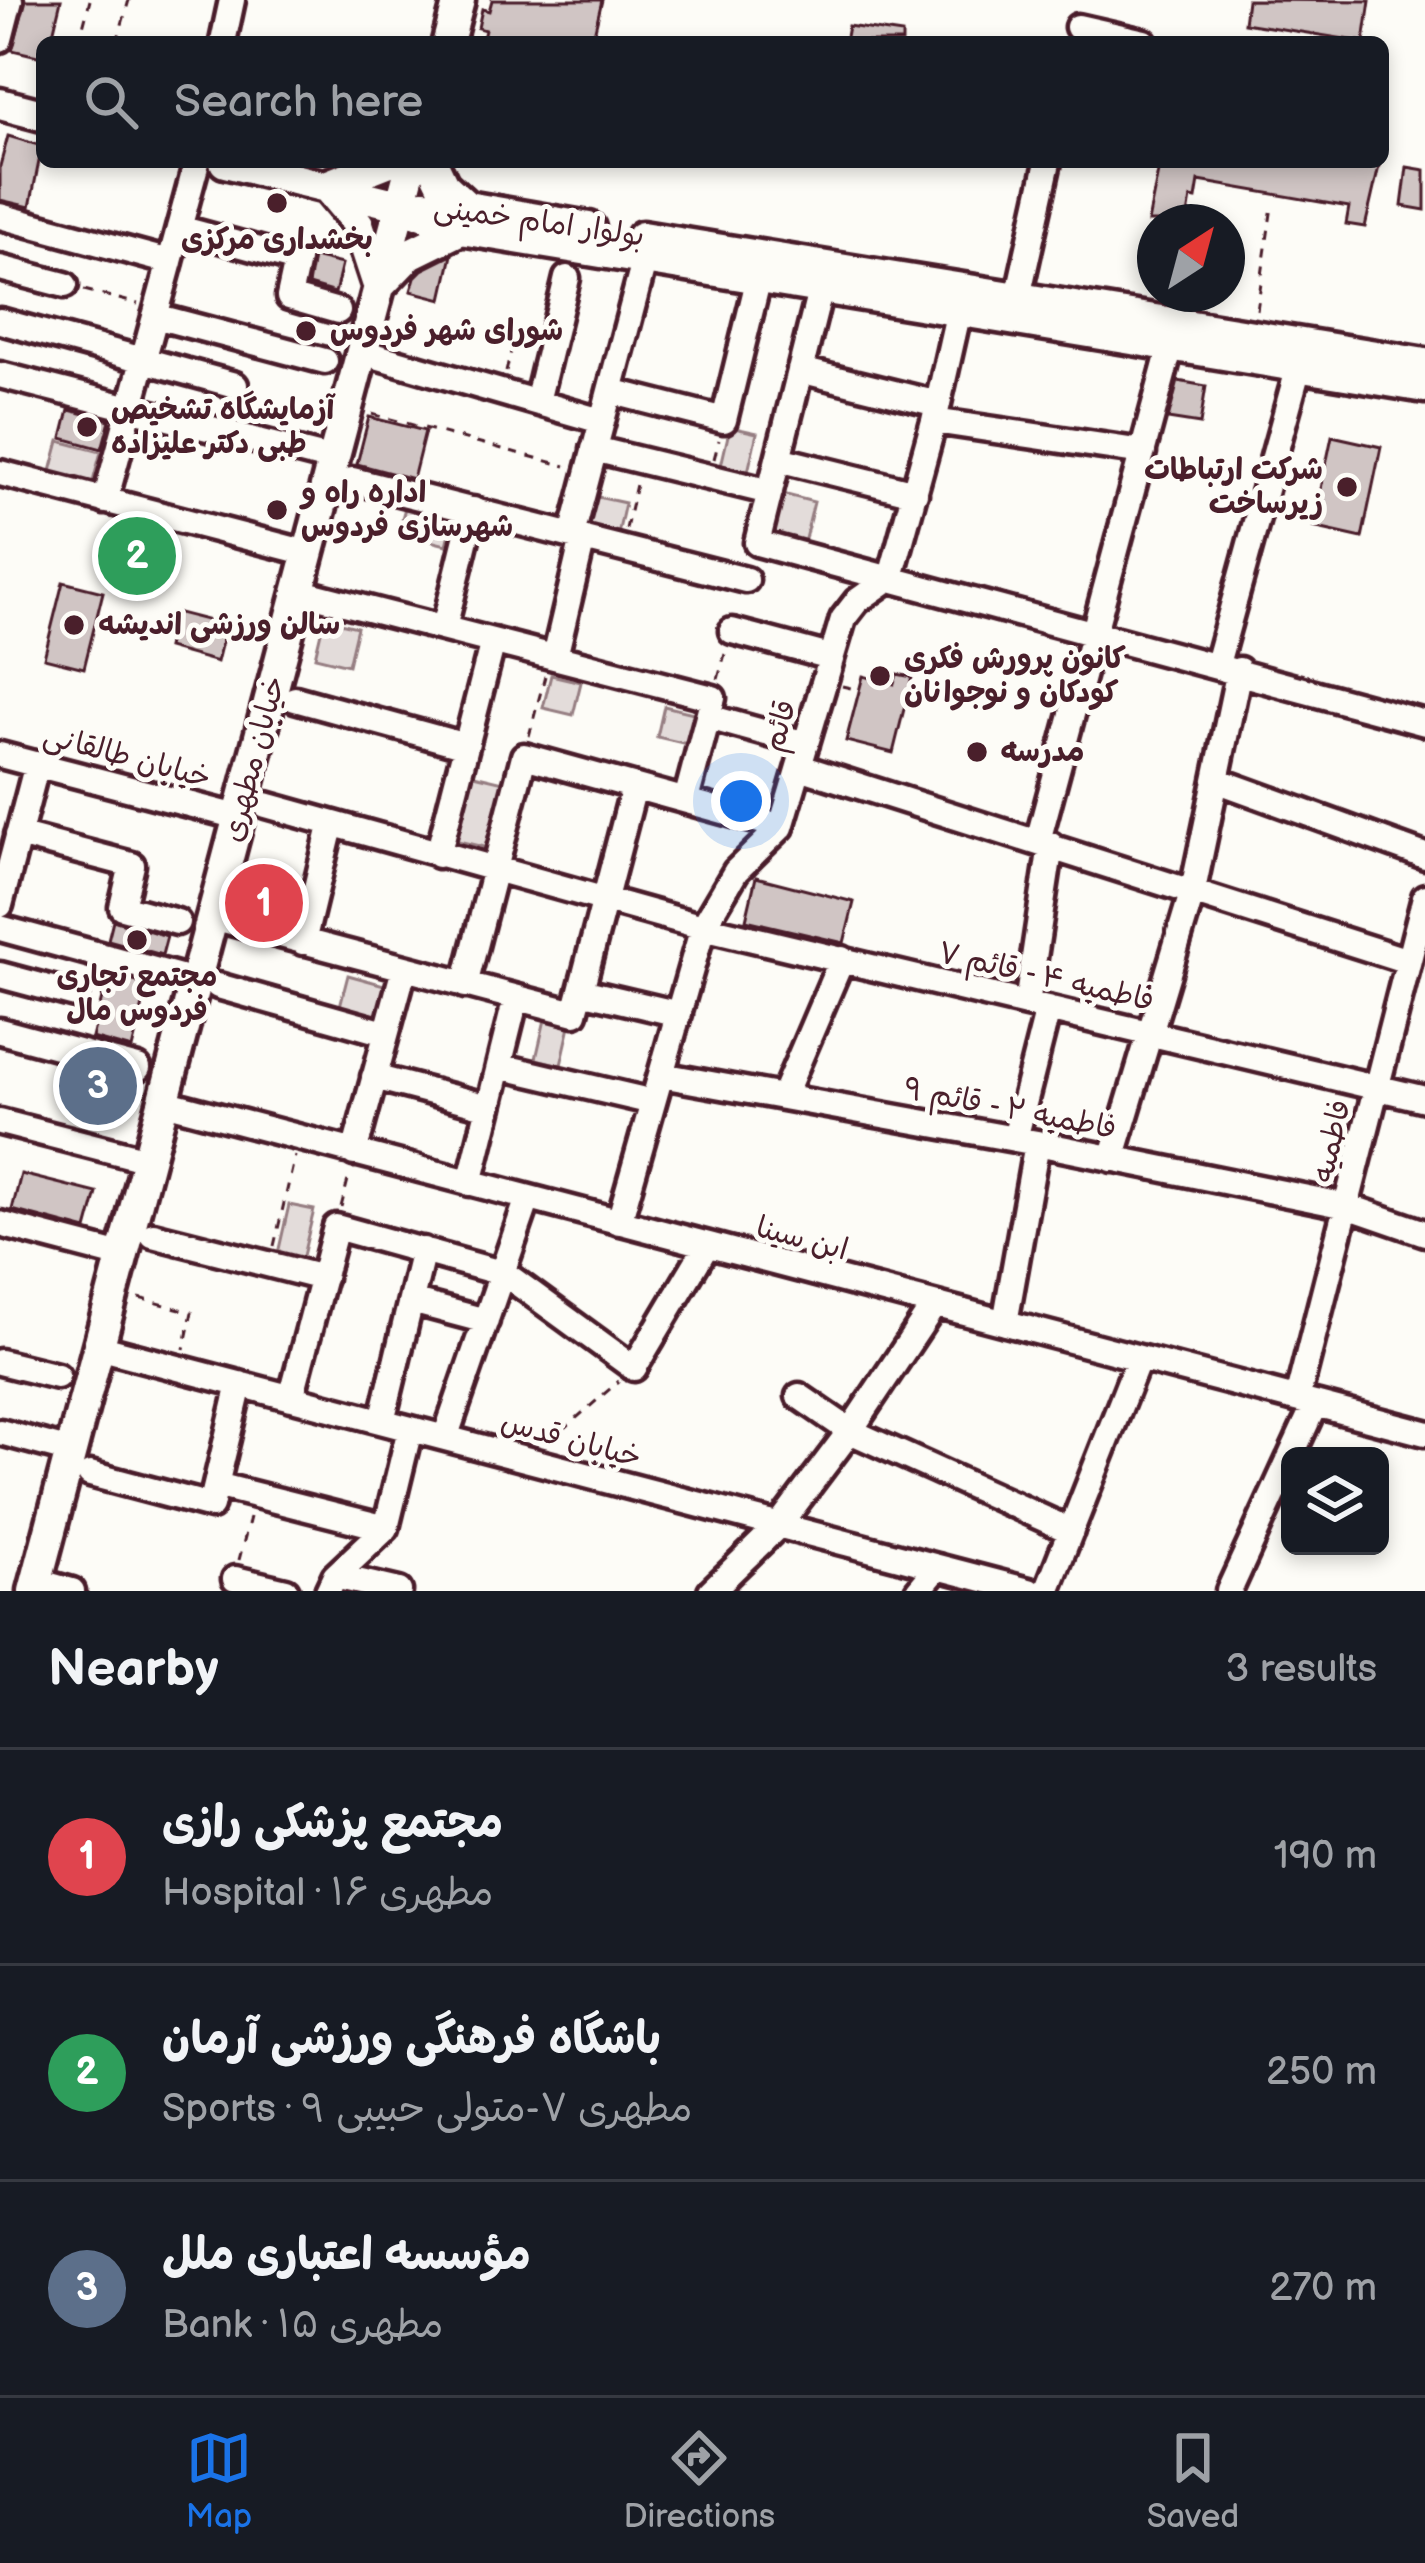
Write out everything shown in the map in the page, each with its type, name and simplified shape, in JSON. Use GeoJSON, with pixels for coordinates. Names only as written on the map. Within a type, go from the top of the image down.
{"type":"FeatureCollection","features":[{"type":"Feature","properties":{"kind":"main road"},"geometry":{"type":"LineString","coordinates":[[449,36],[458,0]]}},
{"type":"Feature","properties":{"kind":"main road"},"geometry":{"type":"LineString","coordinates":[[0,104],[36,113]]}},
{"type":"Feature","properties":{"kind":"main road","name":"بولوار امام خمینی"},"geometry":{"type":"LineString","coordinates":[[250,168],[399,205],[563,235],[1018,297],[1425,364]]}},
{"type":"Feature","properties":{"kind":"main road"},"geometry":{"type":"LineString","coordinates":[[372,168],[326,186],[358,224],[379,288]]}},
{"type":"Feature","properties":{"kind":"main road","name":"خیابان مطهری"},"geometry":{"type":"LineString","coordinates":[[35,1586],[80,1462],[98,1347],[122,1256],[164,1102],[207,984],[212,917],[252,811],[298,591],[342,470],[347,407],[410,168]]}},
{"type":"Feature","properties":{"kind":"main road"},"geometry":{"type":"LineString","coordinates":[[379,288],[410,254],[464,218],[435,168]]}},
{"type":"Feature","properties":{"kind":"main road","name":"بولوار امام خمینی"},"geometry":{"type":"LineString","coordinates":[[563,235],[645,259],[1425,387]]}},
{"type":"Feature","properties":{"kind":"street"},"geometry":{"type":"LineString","coordinates":[[0,39],[10,0]]}},
{"type":"Feature","properties":{"kind":"street"},"geometry":{"type":"LineString","coordinates":[[224,36],[232,0]]}},
{"type":"Feature","properties":{"kind":"street"},"geometry":{"type":"LineString","coordinates":[[1076,34],[1084,0]]}},
{"type":"Feature","properties":{"kind":"street"},"geometry":{"type":"LineString","coordinates":[[105,501],[195,168]]}},
{"type":"Feature","properties":{"kind":"street"},"geometry":{"type":"LineString","coordinates":[[1018,297],[1047,168]]}},
{"type":"Feature","properties":{"kind":"street"},"geometry":{"type":"LineString","coordinates":[[0,216],[170,262]]}},
{"type":"Feature","properties":{"kind":"street"},"geometry":{"type":"LineString","coordinates":[[179,229],[297,260],[289,297],[338,311]]}},
{"type":"Feature","properties":{"kind":"street"},"geometry":{"type":"LineString","coordinates":[[552,657],[591,460],[645,259]]}},
{"type":"Feature","properties":{"kind":"street"},"geometry":{"type":"LineString","coordinates":[[0,268],[65,284]]}},
{"type":"Feature","properties":{"kind":"street"},"geometry":{"type":"LineString","coordinates":[[537,402],[567,278]]}},
{"type":"Feature","properties":{"kind":"street"},"geometry":{"type":"LineString","coordinates":[[610,391],[724,420],[759,278]]}},
{"type":"Feature","properties":{"kind":"street"},"geometry":{"type":"LineString","coordinates":[[821,287],[757,543],[1425,723]]}},
{"type":"Feature","properties":{"kind":"street"},"geometry":{"type":"LineString","coordinates":[[891,577],[959,310]]}},
{"type":"Feature","properties":{"kind":"street"},"geometry":{"type":"LineString","coordinates":[[156,312],[325,361]]}},
{"type":"Feature","properties":{"kind":"street"},"geometry":{"type":"LineString","coordinates":[[0,321],[235,385]]}},
{"type":"Feature","properties":{"kind":"street"},"geometry":{"type":"LineString","coordinates":[[1005,1323],[1026,1141],[1045,843],[1171,345]]}},
{"type":"Feature","properties":{"kind":"street"},"geometry":{"type":"LineString","coordinates":[[362,352],[602,421]]}},
{"type":"Feature","properties":{"kind":"street"},"geometry":{"type":"LineString","coordinates":[[1112,1159],[1193,890],[1216,780],[1228,667],[1299,366]]}},
{"type":"Feature","properties":{"kind":"street"},"geometry":{"type":"LineString","coordinates":[[800,370],[936,412],[1143,452]]}},
{"type":"Feature","properties":{"kind":"street"},"geometry":{"type":"LineString","coordinates":[[0,375],[131,407],[473,510],[746,580]]}},
{"type":"Feature","properties":{"kind":"street"},"geometry":{"type":"LineString","coordinates":[[778,459],[915,493]]}},
{"type":"Feature","properties":{"kind":"street"},"geometry":{"type":"LineString","coordinates":[[591,460],[642,461],[770,492]]}},
{"type":"Feature","properties":{"kind":"street"},"geometry":{"type":"LineString","coordinates":[[0,473],[308,554]]}},
{"type":"Feature","properties":{"kind":"street"},"geometry":{"type":"LineString","coordinates":[[444,628],[473,510]]}},
{"type":"Feature","properties":{"kind":"street","name":"قائم"},"geometry":{"type":"LineString","coordinates":[[619,1222],[703,927],[736,872],[781,827],[843,620],[856,601],[891,577]]}},
{"type":"Feature","properties":{"kind":"street"},"geometry":{"type":"LineString","coordinates":[[298,591],[552,657],[710,708],[803,755],[1045,843],[1408,961]]}},
{"type":"Feature","properties":{"kind":"street"},"geometry":{"type":"LineString","coordinates":[[732,631],[830,657]]}},
{"type":"Feature","properties":{"kind":"street"},"geometry":{"type":"LineString","coordinates":[[438,855],[493,641]]}},
{"type":"Feature","properties":{"kind":"street"},"geometry":{"type":"LineString","coordinates":[[295,699],[466,746]]}},
{"type":"Feature","properties":{"kind":"street"},"geometry":{"type":"LineString","coordinates":[[686,800],[710,708]]}},
{"type":"Feature","properties":{"kind":"street","name":"خیابان طالقانی"},"geometry":{"type":"LineString","coordinates":[[0,755],[331,826],[494,871]]}},
{"type":"Feature","properties":{"kind":"street"},"geometry":{"type":"LineString","coordinates":[[466,985],[524,755],[781,827]]}},
{"type":"Feature","properties":{"kind":"street"},"geometry":{"type":"LineString","coordinates":[[0,905],[5,866],[37,764]]}},
{"type":"Feature","properties":{"kind":"street"},"geometry":{"type":"LineString","coordinates":[[1216,780],[1425,856]]}},
{"type":"Feature","properties":{"kind":"street"},"geometry":{"type":"LineString","coordinates":[[212,917],[575,1013],[634,787]]}},
{"type":"Feature","properties":{"kind":"street"},"geometry":{"type":"LineString","coordinates":[[303,942],[331,826]]}},
{"type":"Feature","properties":{"kind":"street"},"geometry":{"type":"LineString","coordinates":[[18,835],[132,865],[122,907],[176,922]]}},
{"type":"Feature","properties":{"kind":"street","name":"فاطمیه ۴ - قائم ۷"},"geometry":{"type":"LineString","coordinates":[[494,871],[703,927],[1425,1099]]}},
{"type":"Feature","properties":{"kind":"street","name":"فاطمیه"},"geometry":{"type":"LineString","coordinates":[[1293,1447],[1375,1087],[1425,898]]}},
{"type":"Feature","properties":{"kind":"street"},"geometry":{"type":"LineString","coordinates":[[0,928],[385,1033]]}},
{"type":"Feature","properties":{"kind":"street"},"geometry":{"type":"LineString","coordinates":[[784,1097],[842,959]]}},
{"type":"Feature","properties":{"kind":"street"},"geometry":{"type":"LineString","coordinates":[[354,1153],[404,968]]}},
{"type":"Feature","properties":{"kind":"street"},"geometry":{"type":"LineString","coordinates":[[0,975],[75,995]]}},
{"type":"Feature","properties":{"kind":"street"},"geometry":{"type":"LineString","coordinates":[[581,991],[679,1014]]}},
{"type":"Feature","properties":{"kind":"street"},"geometry":{"type":"LineString","coordinates":[[470,1183],[516,998]]}},
{"type":"Feature","properties":{"kind":"street"},"geometry":{"type":"LineString","coordinates":[[0,1031],[138,1068]]}},
{"type":"Feature","properties":{"kind":"street"},"geometry":{"type":"LineString","coordinates":[[499,1066],[653,1102]]}},
{"type":"Feature","properties":{"kind":"street","name":"فاطمیه ۲ - قائم ۹"},"geometry":{"type":"LineString","coordinates":[[661,1075],[1026,1141],[1347,1207],[1425,1233]]}},
{"type":"Feature","properties":{"kind":"street"},"geometry":{"type":"LineString","coordinates":[[374,1077],[489,1107]]}},
{"type":"Feature","properties":{"kind":"street","name":"ابن سینا"},"geometry":{"type":"LineString","coordinates":[[164,1102],[1425,1433]]}},
{"type":"Feature","properties":{"kind":"street"},"geometry":{"type":"LineString","coordinates":[[0,1122],[148,1160]]}},
{"type":"Feature","properties":{"kind":"street"},"geometry":{"type":"LineString","coordinates":[[446,1438],[528,1198]]}},
{"type":"Feature","properties":{"kind":"street"},"geometry":{"type":"LineString","coordinates":[[0,1224],[122,1256]]}},
{"type":"Feature","properties":{"kind":"street"},"geometry":{"type":"LineString","coordinates":[[291,1398],[336,1227],[505,1274],[634,1368],[707,1245]]}},
{"type":"Feature","properties":{"kind":"street"},"geometry":{"type":"LineString","coordinates":[[153,1235],[322,1278]]}},
{"type":"Feature","properties":{"kind":"street"},"geometry":{"type":"LineString","coordinates":[[382,1421],[423,1250]]}},
{"type":"Feature","properties":{"kind":"street"},"geometry":{"type":"LineString","coordinates":[[411,1301],[486,1321]]}},
{"type":"Feature","properties":{"kind":"street"},"geometry":{"type":"LineString","coordinates":[[712,1591],[779,1524],[850,1431],[934,1305]]}},
{"type":"Feature","properties":{"kind":"street","name":"خیابان قدس"},"geometry":{"type":"LineString","coordinates":[[98,1347],[1029,1591]]}},
{"type":"Feature","properties":{"kind":"street"},"geometry":{"type":"LineString","coordinates":[[1047,1591],[1139,1358]]}},
{"type":"Feature","properties":{"kind":"street"},"geometry":{"type":"LineString","coordinates":[[0,1362],[57,1376]]}},
{"type":"Feature","properties":{"kind":"street"},"geometry":{"type":"LineString","coordinates":[[213,1496],[240,1384]]}},
{"type":"Feature","properties":{"kind":"street"},"geometry":{"type":"LineString","coordinates":[[799,1396],[850,1431],[1071,1531]]}},
{"type":"Feature","properties":{"kind":"street"},"geometry":{"type":"LineString","coordinates":[[332,1584],[386,1528],[410,1429]]}},
{"type":"Feature","properties":{"kind":"street"},"geometry":{"type":"LineString","coordinates":[[0,1432],[80,1462],[213,1496],[256,1495],[386,1528]]}},
{"type":"Feature","properties":{"kind":"street","name":"فاطمیه"},"geometry":{"type":"LineString","coordinates":[[1229,1591],[1281,1477]]}},
{"type":"Feature","properties":{"kind":"street"},"geometry":{"type":"LineString","coordinates":[[918,1591],[938,1567]]}},
{"type":"Feature","properties":{"kind":"street"},"geometry":{"type":"LineString","coordinates":[[235,1579],[286,1591]]}},
{"type":"Feature","properties":{"kind":"street"},"geometry":{"type":"LineString","coordinates":[[332,1584],[399,1591]]}},
{"type":"Feature","properties":{"kind":"street"},"geometry":{"type":"LineString","coordinates":[[35,1586],[72,1591]]}},
{"type":"Feature","properties":{"kind":"path"},"geometry":{"type":"LineString","coordinates":[[81,36],[90,0]]}},
{"type":"Feature","properties":{"kind":"path"},"geometry":{"type":"LineString","coordinates":[[118,36],[127,0]]}},
{"type":"Feature","properties":{"kind":"path"},"geometry":{"type":"LineString","coordinates":[[1254,336],[1272,206]]}},
{"type":"Feature","properties":{"kind":"path"},"geometry":{"type":"LineString","coordinates":[[65,284],[156,312]]}},
{"type":"Feature","properties":{"kind":"path"},"geometry":{"type":"LineString","coordinates":[[501,392],[517,327]]}},
{"type":"Feature","properties":{"kind":"path"},"geometry":{"type":"LineString","coordinates":[[347,407],[591,460]]}},
{"type":"Feature","properties":{"kind":"path"},"geometry":{"type":"LineString","coordinates":[[710,477],[724,420]]}},
{"type":"Feature","properties":{"kind":"path"},"geometry":{"type":"LineString","coordinates":[[621,548],[642,461]]}},
{"type":"Feature","properties":{"kind":"path"},"geometry":{"type":"LineString","coordinates":[[524,755],[552,657]]}},
{"type":"Feature","properties":{"kind":"path"},"geometry":{"type":"LineString","coordinates":[[270,1265],[299,1138]]}},
{"type":"Feature","properties":{"kind":"path"},"geometry":{"type":"LineString","coordinates":[[336,1227],[354,1153]]}},
{"type":"Feature","properties":{"kind":"path"},"geometry":{"type":"LineString","coordinates":[[137,1297],[192,1312],[179,1369]]}},
{"type":"Feature","properties":{"kind":"path"},"geometry":{"type":"LineString","coordinates":[[527,1461],[634,1368]]}},
{"type":"Feature","properties":{"kind":"path"},"geometry":{"type":"LineString","coordinates":[[235,1579],[256,1495]]}},
{"type":"Feature","properties":{"kind":"shaded area"},"geometry":{"type":"Polygon","coordinates":[[[730,427],[757,433],[747,476],[720,470],[730,427]]]}},
{"type":"Feature","properties":{"kind":"shaded area"},"geometry":{"type":"Polygon","coordinates":[[[59,441],[101,452],[91,489],[49,479],[59,441]]]}},
{"type":"Feature","properties":{"kind":"shaded area"},"geometry":{"type":"Polygon","coordinates":[[[779,493],[814,502],[804,543],[768,534],[779,493]]]}},
{"type":"Feature","properties":{"kind":"shaded area"},"geometry":{"type":"Polygon","coordinates":[[[593,496],[625,503],[617,539],[584,531],[593,496]]]}},
{"type":"Feature","properties":{"kind":"shaded area"},"geometry":{"type":"Polygon","coordinates":[[[406,504],[454,515],[446,545],[398,533],[406,504]]]}},
{"type":"Feature","properties":{"kind":"shaded area"},"geometry":{"type":"Polygon","coordinates":[[[324,619],[357,627],[348,665],[315,657],[324,619]]]}},
{"type":"Feature","properties":{"kind":"shaded area"},"geometry":{"type":"Polygon","coordinates":[[[551,675],[581,682],[573,715],[543,708],[551,675]]]}},
{"type":"Feature","properties":{"kind":"shaded area"},"geometry":{"type":"Polygon","coordinates":[[[664,706],[698,714],[691,745],[657,737],[664,706]]]}},
{"type":"Feature","properties":{"kind":"shaded area"},"geometry":{"type":"Polygon","coordinates":[[[470,774],[508,783],[492,849],[454,840],[470,774]]]}},
{"type":"Feature","properties":{"kind":"shaded area"},"geometry":{"type":"Polygon","coordinates":[[[348,975],[388,986],[378,1025],[338,1014],[348,975]]]}},
{"type":"Feature","properties":{"kind":"shaded area"},"geometry":{"type":"Polygon","coordinates":[[[546,1015],[571,1021],[561,1065],[536,1059],[546,1015]]]}},
{"type":"Feature","properties":{"kind":"shaded area"},"geometry":{"type":"Polygon","coordinates":[[[289,1205],[314,1210],[301,1264],[277,1258],[289,1205]]]}},
{"type":"Feature","properties":{"kind":"building"},"geometry":{"type":"Polygon","coordinates":[[[26,0],[61,0],[52,36],[36,36],[36,56],[12,50],[26,0]]]}},
{"type":"Feature","properties":{"kind":"building"},"geometry":{"type":"Polygon","coordinates":[[[492,0],[602,0],[593,36],[484,36],[485,30],[478,28],[482,9],[489,11],[492,0]]]}},
{"type":"Feature","properties":{"kind":"building"},"geometry":{"type":"Polygon","coordinates":[[[1247,0],[1370,1],[1365,36],[1326,36],[1244,23],[1247,0]]]}},
{"type":"Feature","properties":{"kind":"building"},"geometry":{"type":"Polygon","coordinates":[[[848,26],[902,34],[902,36],[846,36],[848,26]]]}},
{"type":"Feature","properties":{"kind":"building"},"geometry":{"type":"Polygon","coordinates":[[[8,136],[36,144],[38,168],[30,207],[0,200],[0,166],[8,136]]]}},
{"type":"Feature","properties":{"kind":"building"},"geometry":{"type":"Polygon","coordinates":[[[1407,167],[1425,170],[1425,210],[1402,206],[1407,167]]]}},
{"type":"Feature","properties":{"kind":"building"},"geometry":{"type":"Polygon","coordinates":[[[1159,168],[1379,168],[1365,227],[1346,224],[1349,207],[1199,181],[1196,199],[1191,198],[1190,204],[1152,204],[1159,168]]]}},
{"type":"Feature","properties":{"kind":"building"},"geometry":{"type":"Polygon","coordinates":[[[452,255],[442,299],[411,291],[422,270],[452,255]]]}},
{"type":"Feature","properties":{"kind":"building"},"geometry":{"type":"Polygon","coordinates":[[[313,257],[342,264],[335,293],[308,285],[313,257]]]}},
{"type":"Feature","properties":{"kind":"building"},"geometry":{"type":"Polygon","coordinates":[[[1178,381],[1206,386],[1200,424],[1168,419],[1178,381]]]}},
{"type":"Feature","properties":{"kind":"building","name":"آزمایشگاه تشخیص طبی دکتر علیزاده"},"geometry":{"type":"Polygon","coordinates":[[[69,410],[110,420],[102,449],[62,438],[69,410]]]}},
{"type":"Feature","properties":{"kind":"building"},"geometry":{"type":"Polygon","coordinates":[[[369,417],[425,431],[413,479],[357,464],[369,417]]]}},
{"type":"Feature","properties":{"kind":"building","name":"شرکت ارتباطات زیرساخت"},"geometry":{"type":"Polygon","coordinates":[[[1332,436],[1381,447],[1362,538],[1313,527],[1332,436]]]}},
{"type":"Feature","properties":{"kind":"building","name":"سالن ورزشی اندیشه"},"geometry":{"type":"Polygon","coordinates":[[[63,582],[103,592],[84,668],[44,658],[63,582]]]}},
{"type":"Feature","properties":{"kind":"building"},"geometry":{"type":"Polygon","coordinates":[[[175,612],[226,625],[217,662],[167,648],[175,612]]]}},
{"type":"Feature","properties":{"kind":"building"},"geometry":{"type":"Polygon","coordinates":[[[897,674],[912,677],[893,753],[846,741],[863,676],[894,684],[897,674]]]}},
{"type":"Feature","properties":{"kind":"building"},"geometry":{"type":"Polygon","coordinates":[[[756,877],[854,902],[844,943],[746,920],[756,877]]]}},
{"type":"Feature","properties":{"kind":"building"},"geometry":{"type":"Polygon","coordinates":[[[113,920],[167,936],[162,955],[108,940],[113,920]]]}},
{"type":"Feature","properties":{"kind":"building"},"geometry":{"type":"Polygon","coordinates":[[[108,974],[148,985],[132,1049],[92,1038],[108,974]]]}},
{"type":"Feature","properties":{"kind":"building"},"geometry":{"type":"Polygon","coordinates":[[[78,1069],[124,1081],[117,1110],[71,1097],[78,1069]]]}},
{"type":"Feature","properties":{"kind":"building"},"geometry":{"type":"Polygon","coordinates":[[[21,1174],[97,1193],[87,1230],[12,1210],[21,1174]]]}},
{"type":"Feature","properties":{"kind":"place","name":"بخشداری مرکزی"},"geometry":{"type":"Point","coordinates":[277,203]}},
{"type":"Feature","properties":{"kind":"place","name":"شورای شهر فردوس"},"geometry":{"type":"Point","coordinates":[306,331]}},
{"type":"Feature","properties":{"kind":"place","name":"آزمایشگاه تشخیص طبی دکتر علیزاده"},"geometry":{"type":"Point","coordinates":[87,427]}},
{"type":"Feature","properties":{"kind":"place","name":"شرکت ارتباطات زیرساخت"},"geometry":{"type":"Point","coordinates":[1347,487]}},
{"type":"Feature","properties":{"kind":"place","name":"اداره راه و شهرسازی فردوس"},"geometry":{"type":"Point","coordinates":[277,510]}},
{"type":"Feature","properties":{"kind":"place","name":"باشگاه فرهنگی ورزشی آرمان"},"geometry":{"type":"Point","coordinates":[137,556]}},
{"type":"Feature","properties":{"kind":"place","name":"سالن ورزشی اندیشه"},"geometry":{"type":"Point","coordinates":[74,625]}},
{"type":"Feature","properties":{"kind":"place","name":"کانون پرورش فکری کودکان و نوجوانان"},"geometry":{"type":"Point","coordinates":[880,676]}},
{"type":"Feature","properties":{"kind":"place","name":"مدرسه"},"geometry":{"type":"Point","coordinates":[977,752]}},
{"type":"Feature","properties":{"kind":"place","name":"مجتمع پزشکی رازی"},"geometry":{"type":"Point","coordinates":[264,903]}},
{"type":"Feature","properties":{"kind":"place","name":"مجتمع تجاری فردوس مال"},"geometry":{"type":"Point","coordinates":[137,940]}},
{"type":"Feature","properties":{"kind":"place","name":"مؤسسه اعتباری ملل"},"geometry":{"type":"Point","coordinates":[98,1086]}}]}
